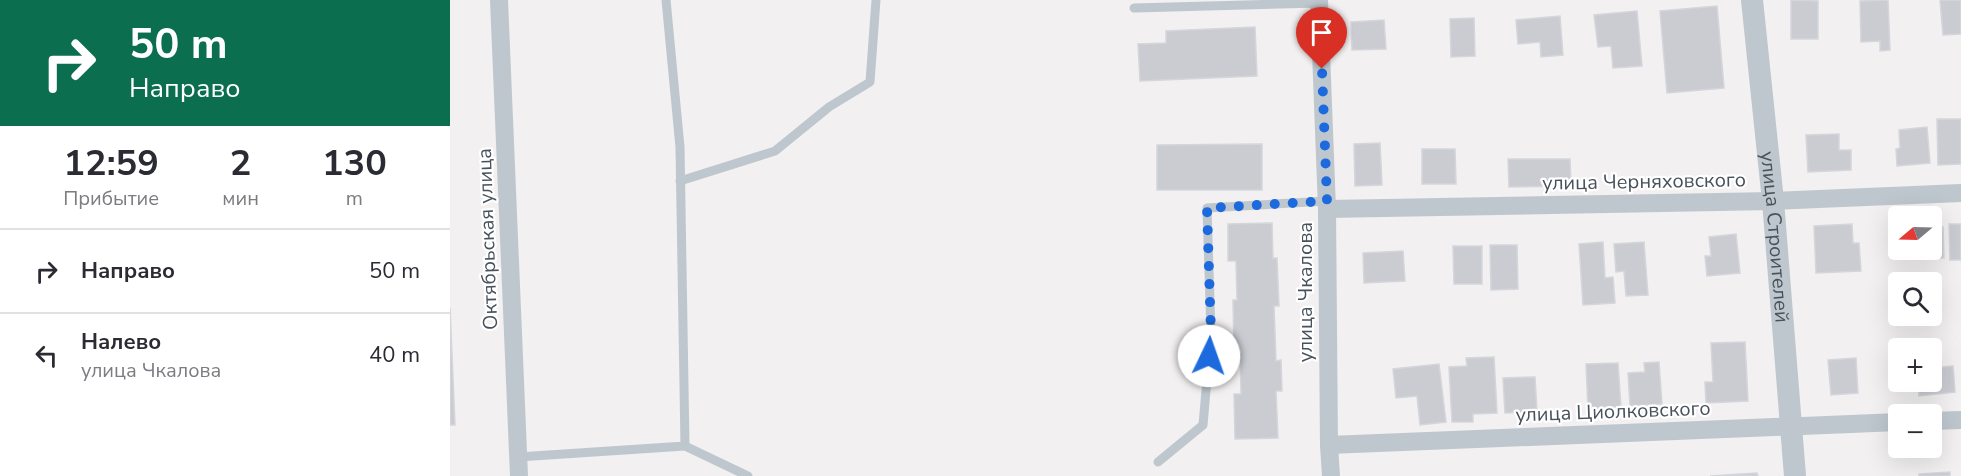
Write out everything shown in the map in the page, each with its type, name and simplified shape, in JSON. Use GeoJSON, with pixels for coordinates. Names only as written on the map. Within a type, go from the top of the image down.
{"type":"FeatureCollection","features":[{"type":"Feature","properties":{"kind":"street","name":"Октябрьская улица"},"geometry":{"type":"LineString","coordinates":[[499,0],[519,476]]}},
{"type":"Feature","properties":{"kind":"street","name":"улица Строителей"},"geometry":{"type":"LineString","coordinates":[[1752,0],[1773,201],[1795,476]]}},
{"type":"Feature","properties":{"kind":"street","name":"улица Чкалова"},"geometry":{"type":"LineString","coordinates":[[1319,1],[1327,206],[1331,476]]}},
{"type":"Feature","properties":{"kind":"street","name":"улица Черняховского"},"geometry":{"type":"LineString","coordinates":[[1327,206],[1773,201],[1961,193]]}},
{"type":"Feature","properties":{"kind":"street"},"geometry":{"type":"LineString","coordinates":[[1942,421],[1961,420]]}},
{"type":"Feature","properties":{"kind":"street","name":"улица Циолковского"},"geometry":{"type":"LineString","coordinates":[[1329,445],[1888,423]]}},
{"type":"Feature","properties":{"kind":"lane"},"geometry":{"type":"LineString","coordinates":[[666,0],[680,147],[685,446]]}},
{"type":"Feature","properties":{"kind":"lane"},"geometry":{"type":"LineString","coordinates":[[680,181],[775,151],[829,107],[870,81],[876,0]]}},
{"type":"Feature","properties":{"kind":"lane"},"geometry":{"type":"LineString","coordinates":[[1134,8],[1319,1]]}},
{"type":"Feature","properties":{"kind":"lane"},"geometry":{"type":"LineString","coordinates":[[1158,462],[1203,426],[1211,333],[1207,208],[1327,206]]}},
{"type":"Feature","properties":{"kind":"lane"},"geometry":{"type":"LineString","coordinates":[[518,457],[685,446],[748,476]]}},
{"type":"Feature","properties":{"kind":"building"},"geometry":{"type":"Polygon","coordinates":[[[1791,0],[1818,1],[1818,39],[1791,39],[1791,0]]]}},
{"type":"Feature","properties":{"kind":"building"},"geometry":{"type":"Polygon","coordinates":[[[1888,0],[1890,50],[1880,51],[1880,41],[1861,42],[1860,1],[1888,0]]]}},
{"type":"Feature","properties":{"kind":"building"},"geometry":{"type":"Polygon","coordinates":[[[1940,0],[1961,0],[1961,34],[1943,35],[1940,0]]]}},
{"type":"Feature","properties":{"kind":"building"},"geometry":{"type":"Polygon","coordinates":[[[1717,6],[1724,88],[1667,93],[1660,11],[1717,6]]]}},
{"type":"Feature","properties":{"kind":"building"},"geometry":{"type":"Polygon","coordinates":[[[1637,11],[1642,66],[1613,68],[1611,46],[1598,47],[1594,15],[1637,11]]]}},
{"type":"Feature","properties":{"kind":"building"},"geometry":{"type":"Polygon","coordinates":[[[1560,16],[1563,55],[1541,57],[1540,42],[1518,44],[1516,20],[1560,16]]]}},
{"type":"Feature","properties":{"kind":"building"},"geometry":{"type":"Polygon","coordinates":[[[1474,18],[1475,56],[1451,57],[1450,19],[1474,18]]]}},
{"type":"Feature","properties":{"kind":"building"},"geometry":{"type":"Polygon","coordinates":[[[1384,20],[1386,49],[1352,50],[1351,22],[1384,20]]]}},
{"type":"Feature","properties":{"kind":"building"},"geometry":{"type":"Polygon","coordinates":[[[1255,27],[1257,76],[1140,81],[1138,44],[1166,43],[1166,31],[1255,27]]]}},
{"type":"Feature","properties":{"kind":"building"},"geometry":{"type":"Polygon","coordinates":[[[1937,119],[1961,119],[1961,164],[1938,165],[1937,119]]]}},
{"type":"Feature","properties":{"kind":"building"},"geometry":{"type":"Polygon","coordinates":[[[1927,127],[1930,163],[1897,166],[1896,149],[1900,148],[1899,130],[1927,127]]]}},
{"type":"Feature","properties":{"kind":"building"},"geometry":{"type":"Polygon","coordinates":[[[1839,134],[1839,150],[1851,150],[1851,170],[1808,172],[1806,135],[1839,134]]]}},
{"type":"Feature","properties":{"kind":"building"},"geometry":{"type":"Polygon","coordinates":[[[1380,143],[1382,185],[1355,186],[1354,144],[1380,143]]]}},
{"type":"Feature","properties":{"kind":"building"},"geometry":{"type":"Polygon","coordinates":[[[1262,144],[1262,190],[1157,190],[1157,145],[1262,144]]]}},
{"type":"Feature","properties":{"kind":"building"},"geometry":{"type":"Polygon","coordinates":[[[1422,149],[1455,149],[1456,184],[1422,184],[1422,149]]]}},
{"type":"Feature","properties":{"kind":"building"},"geometry":{"type":"Polygon","coordinates":[[[1508,159],[1570,159],[1571,186],[1509,187],[1508,159]]]}},
{"type":"Feature","properties":{"kind":"building"},"geometry":{"type":"Polygon","coordinates":[[[1272,223],[1273,258],[1277,258],[1279,306],[1274,306],[1276,361],[1281,360],[1282,391],[1276,391],[1278,438],[1235,439],[1234,394],[1241,394],[1240,351],[1234,351],[1233,300],[1237,300],[1236,261],[1228,261],[1228,224],[1272,223]]]}},
{"type":"Feature","properties":{"kind":"building"},"geometry":{"type":"Polygon","coordinates":[[[1852,224],[1853,243],[1859,243],[1861,271],[1816,273],[1814,226],[1852,224]]]}},
{"type":"Feature","properties":{"kind":"building"},"geometry":{"type":"Polygon","coordinates":[[[1949,224],[1961,224],[1961,260],[1950,260],[1949,224]]]}},
{"type":"Feature","properties":{"kind":"building"},"geometry":{"type":"Polygon","coordinates":[[[1942,227],[1943,227],[1944,258],[1942,258],[1942,227]]]}},
{"type":"Feature","properties":{"kind":"building"},"geometry":{"type":"Polygon","coordinates":[[[1736,234],[1740,273],[1707,276],[1705,256],[1711,256],[1709,237],[1736,234]]]}},
{"type":"Feature","properties":{"kind":"building"},"geometry":{"type":"Polygon","coordinates":[[[1603,242],[1605,278],[1613,277],[1615,303],[1583,305],[1579,244],[1603,242]]]}},
{"type":"Feature","properties":{"kind":"building"},"geometry":{"type":"Polygon","coordinates":[[[1644,242],[1648,295],[1626,296],[1624,271],[1616,272],[1614,244],[1644,242]]]}},
{"type":"Feature","properties":{"kind":"building"},"geometry":{"type":"Polygon","coordinates":[[[1490,245],[1517,245],[1518,289],[1491,290],[1490,245]]]}},
{"type":"Feature","properties":{"kind":"building"},"geometry":{"type":"Polygon","coordinates":[[[1453,246],[1482,246],[1482,284],[1454,284],[1453,246]]]}},
{"type":"Feature","properties":{"kind":"building"},"geometry":{"type":"Polygon","coordinates":[[[1403,251],[1405,281],[1364,283],[1363,253],[1403,251]]]}},
{"type":"Feature","properties":{"kind":"building"},"geometry":{"type":"Polygon","coordinates":[[[450,308],[455,425],[450,425],[450,308]]]}},
{"type":"Feature","properties":{"kind":"building"},"geometry":{"type":"Polygon","coordinates":[[[1745,342],[1748,401],[1706,403],[1705,382],[1713,382],[1711,343],[1745,342]]]}},
{"type":"Feature","properties":{"kind":"building"},"geometry":{"type":"Polygon","coordinates":[[[1494,357],[1497,413],[1473,414],[1473,422],[1452,422],[1449,367],[1467,366],[1466,358],[1494,357]]]}},
{"type":"Feature","properties":{"kind":"building"},"geometry":{"type":"Polygon","coordinates":[[[1856,358],[1858,393],[1831,395],[1828,360],[1856,358]]]}},
{"type":"Feature","properties":{"kind":"building"},"geometry":{"type":"Polygon","coordinates":[[[1659,362],[1662,404],[1630,406],[1628,373],[1645,372],[1644,363],[1659,362]]]}},
{"type":"Feature","properties":{"kind":"building"},"geometry":{"type":"Polygon","coordinates":[[[1618,363],[1621,407],[1588,409],[1586,364],[1618,363]]]}},
{"type":"Feature","properties":{"kind":"building"},"geometry":{"type":"Polygon","coordinates":[[[1439,364],[1446,422],[1420,425],[1417,396],[1396,398],[1393,369],[1439,364]]]}},
{"type":"Feature","properties":{"kind":"building"},"geometry":{"type":"Polygon","coordinates":[[[1953,366],[1955,392],[1919,396],[1919,392],[1942,392],[1942,367],[1953,366]]]}},
{"type":"Feature","properties":{"kind":"building"},"geometry":{"type":"Polygon","coordinates":[[[1535,377],[1537,412],[1505,413],[1503,378],[1535,377]]]}},
{"type":"Feature","properties":{"kind":"building"},"geometry":{"type":"Polygon","coordinates":[[[1950,472],[1950,476],[1919,476],[1919,474],[1950,472]]]}},
{"type":"Feature","properties":{"kind":"building"},"geometry":{"type":"Polygon","coordinates":[[[1757,473],[1758,476],[1710,476],[1757,473]]]}},
{"type":"Feature","properties":{"kind":"route"},"geometry":{"type":"LineString","coordinates":[[1209,356],[1211,333],[1207,208],[1327,201],[1322,69]]}}]}
